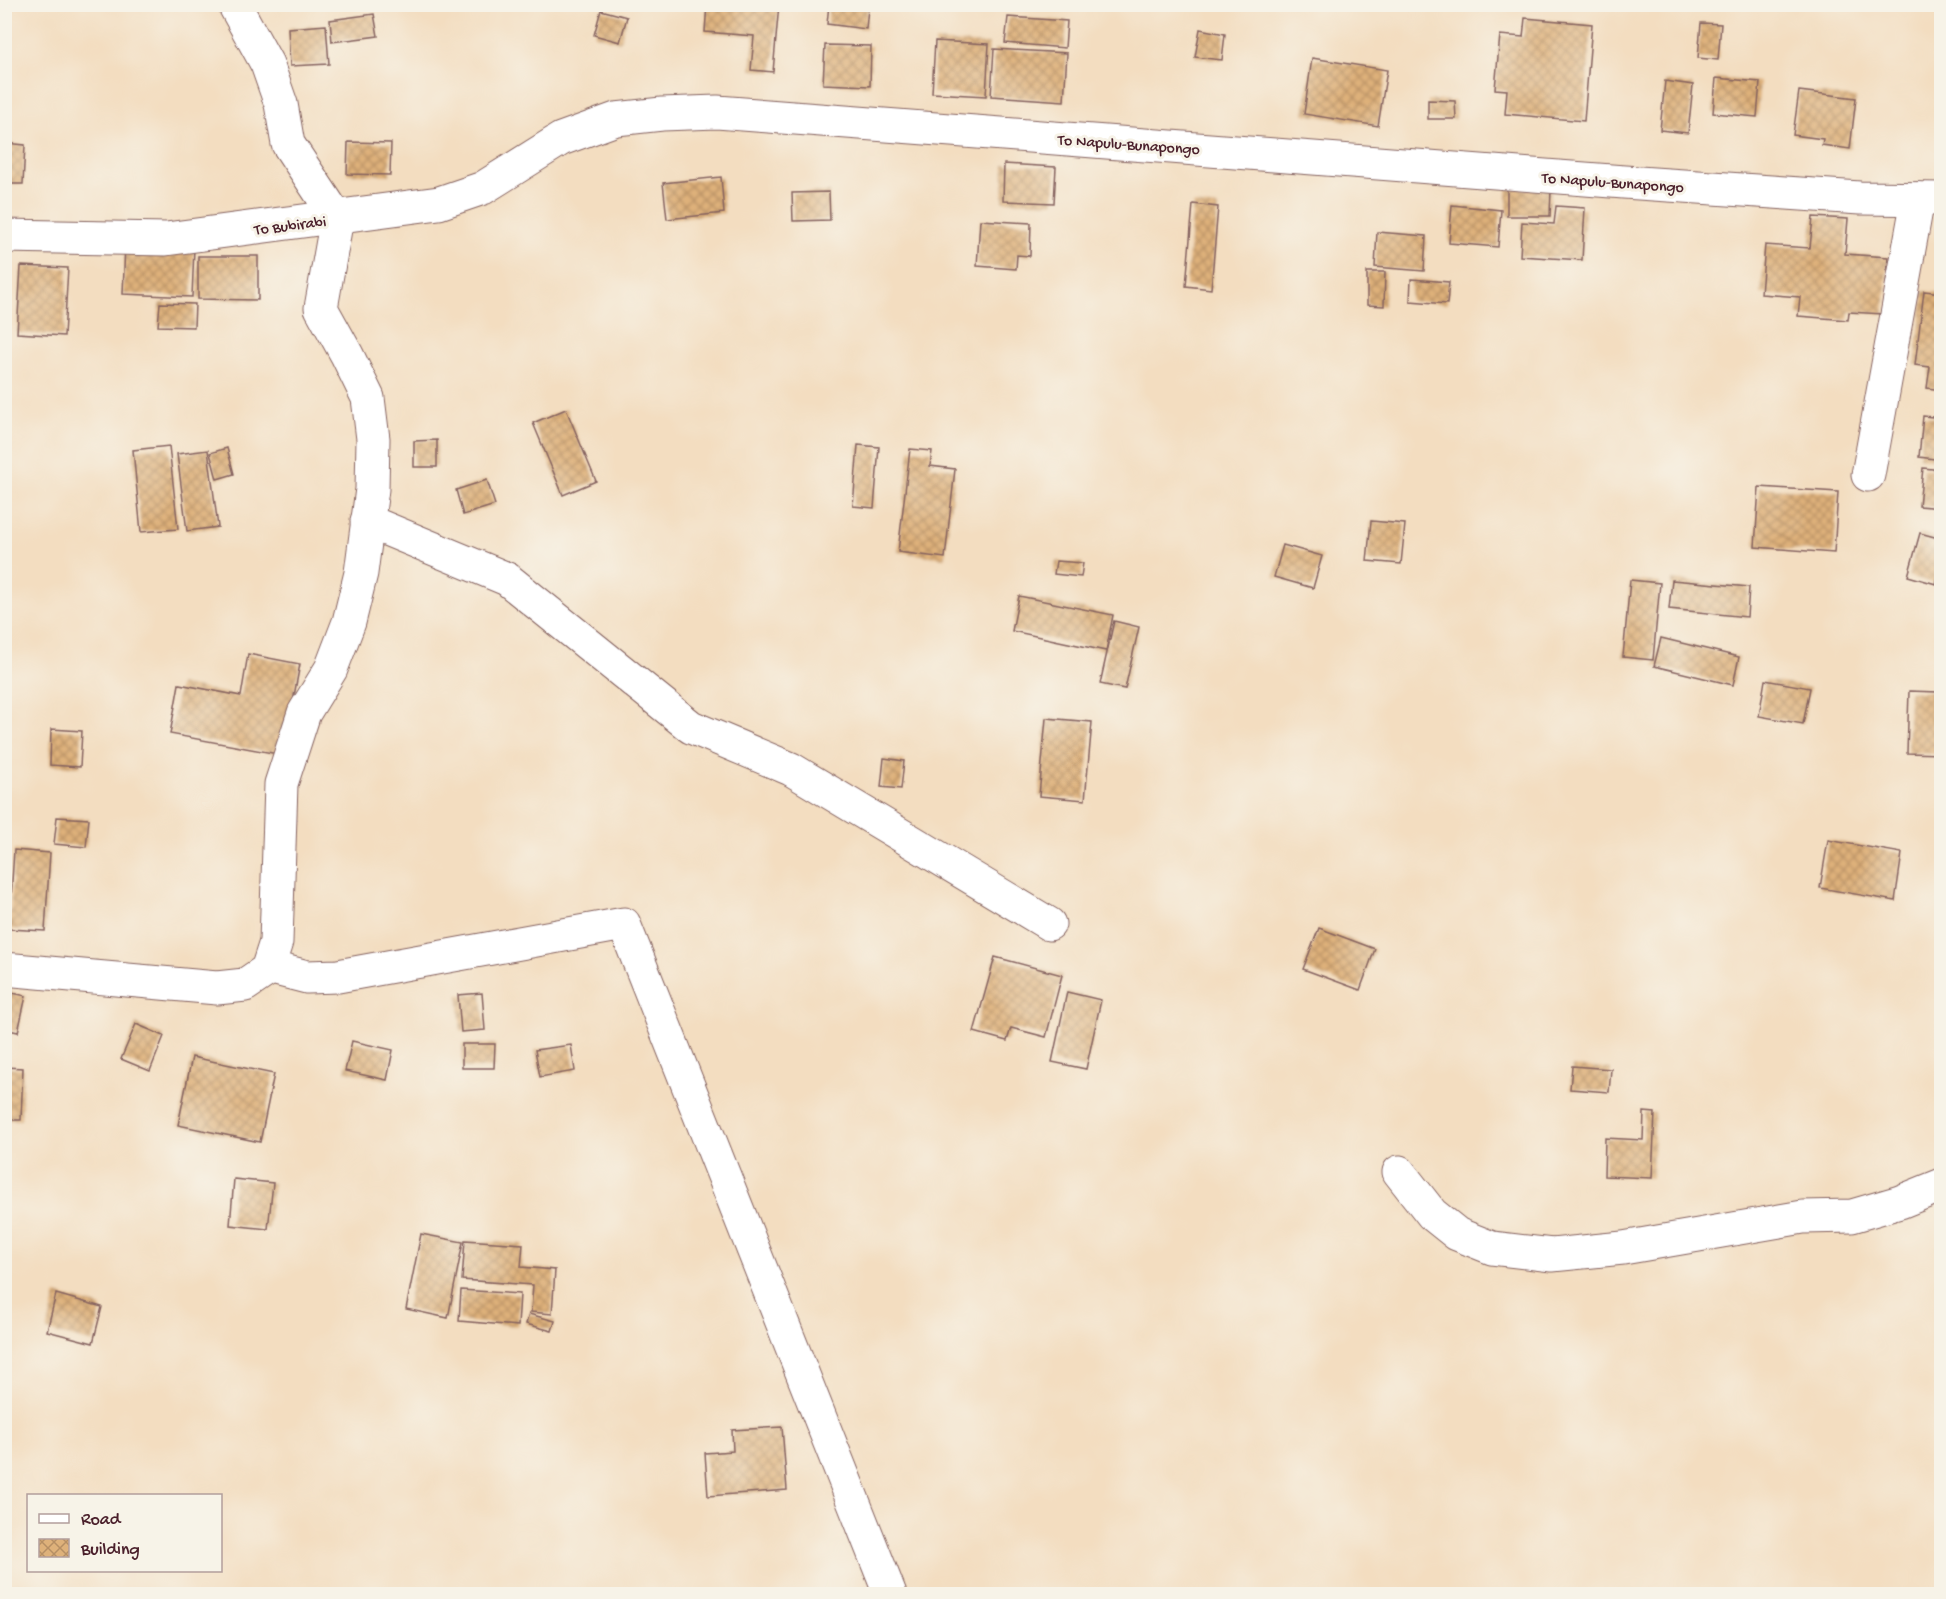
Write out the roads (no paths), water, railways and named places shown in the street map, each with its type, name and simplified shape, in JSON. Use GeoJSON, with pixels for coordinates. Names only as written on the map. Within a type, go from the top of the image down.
{"type":"FeatureCollection","features":[{"type":"Feature","properties":{"kind":"street","name":"To Bubirabi"},"geometry":{"type":"LineString","coordinates":[[4,236],[166,239],[337,218],[288,144],[281,104],[267,64],[234,4]]}},
{"type":"Feature","properties":{"kind":"street","name":"To Napulu-Bunapongo"},"geometry":{"type":"LineString","coordinates":[[337,218],[439,203],[483,189],[561,139],[616,119],[662,114],[717,112],[1624,182],[1860,198],[1930,199]]}},
{"type":"Feature","properties":{"kind":"street"},"geometry":{"type":"LineString","coordinates":[[1868,475],[1930,199]]}},
{"type":"Feature","properties":{"kind":"street"},"geometry":{"type":"LineString","coordinates":[[4,969],[217,988],[245,985],[267,970],[276,942],[282,784],[304,713],[331,669],[349,622],[361,573],[372,489],[373,439],[368,399],[321,308],[337,218]]}},
{"type":"Feature","properties":{"kind":"street"},"geometry":{"type":"LineString","coordinates":[[367,520],[507,579],[691,727],[791,768],[1049,924]]}},
{"type":"Feature","properties":{"kind":"street"},"geometry":{"type":"LineString","coordinates":[[268,967],[307,977],[338,976],[624,924],[890,1594]]}},
{"type":"Feature","properties":{"kind":"street"},"geometry":{"type":"LineString","coordinates":[[1399,1172],[1432,1214],[1456,1234],[1492,1248],[1552,1255],[1623,1248],[1803,1217],[1851,1215],[1900,1202],[1941,1185]]}}]}
